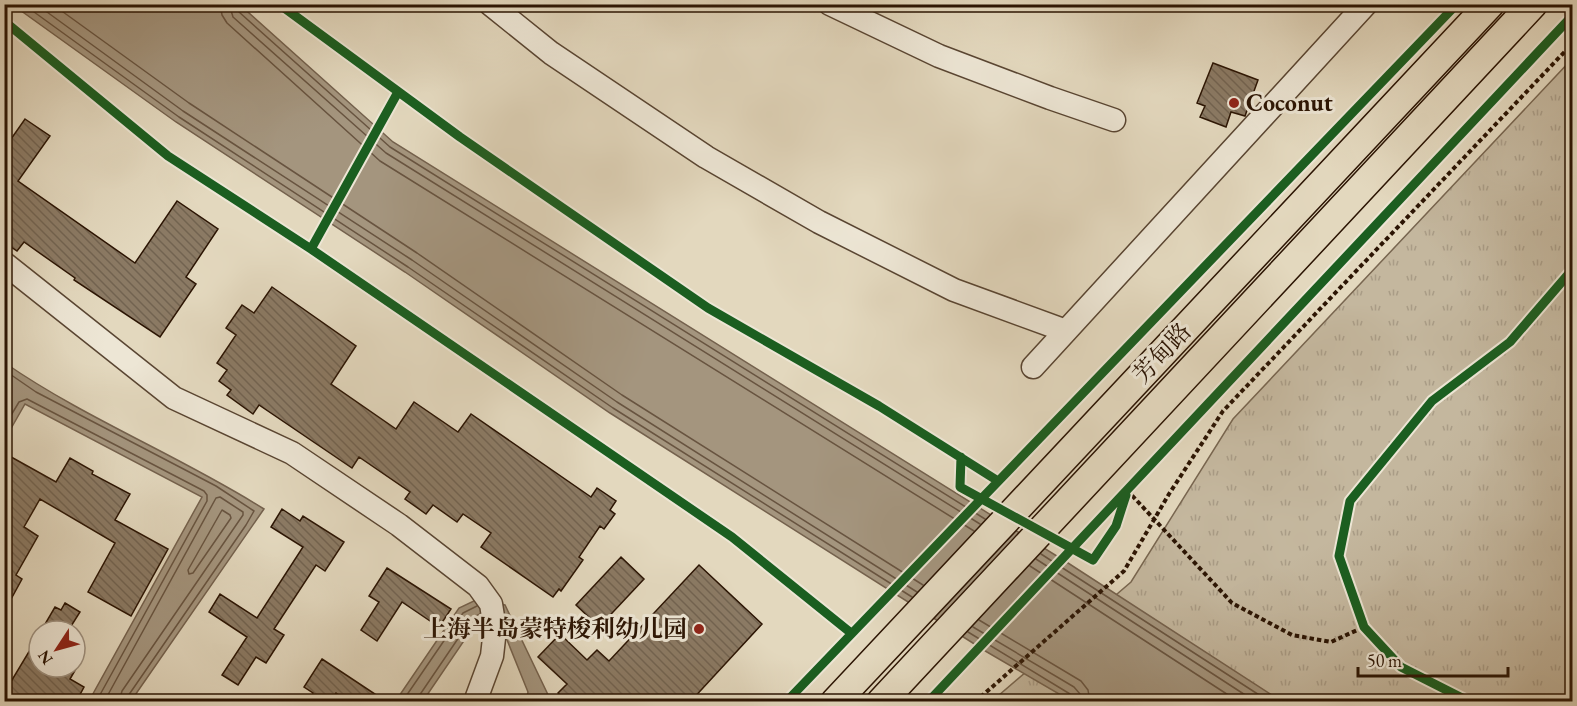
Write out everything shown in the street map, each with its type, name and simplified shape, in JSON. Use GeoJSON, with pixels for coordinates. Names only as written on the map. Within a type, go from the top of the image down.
{"type":"FeatureCollection","features":[{"type":"Feature","properties":{"kind":"main road","name":"芳甸路"},"geometry":{"type":"LineString","coordinates":[[835,702],[1490,4]]}},
{"type":"Feature","properties":{"kind":"main road","name":"芳甸路"},"geometry":{"type":"LineString","coordinates":[[881,702],[1533,4]]}},
{"type":"Feature","properties":{"kind":"lane"},"geometry":{"type":"LineString","coordinates":[[490,4],[551,53],[706,157],[819,222],[954,290],[1066,331]]}},
{"type":"Feature","properties":{"kind":"lane"},"geometry":{"type":"LineString","coordinates":[[830,4],[939,56],[1114,120]]}},
{"type":"Feature","properties":{"kind":"lane"},"geometry":{"type":"LineString","coordinates":[[1033,367],[1366,4]]}},
{"type":"Feature","properties":{"kind":"lane"},"geometry":{"type":"LineString","coordinates":[[4,263],[174,398],[292,453],[399,525],[478,586],[491,604],[495,628],[492,656],[475,702]]}},
{"type":"Feature","properties":{"kind":"path"},"geometry":{"type":"LineString","coordinates":[[975,702],[1124,571],[1223,411],[1572,44]]}},
{"type":"Feature","properties":{"kind":"path"},"geometry":{"type":"LineString","coordinates":[[1136,481],[1124,496],[1155,518],[1196,566],[1232,603],[1292,635],[1331,642],[1364,627]]}},
{"type":"Feature","properties":{"kind":"path"},"geometry":{"type":"LineString","coordinates":[[1360,617],[1364,627],[1371,635]]}},
{"type":"Feature","properties":{"kind":"green space"},"geometry":{"type":"Polygon","coordinates":[[[1572,59],[1572,701],[991,702],[1131,582],[1233,419],[1572,59]]]}},
{"type":"Feature","properties":{"kind":"water"},"geometry":{"type":"Polygon","coordinates":[[[239,4],[393,142],[1068,563],[1281,701],[1071,701],[987,652],[610,413],[405,272],[176,122],[13,5],[239,4]]]}},
{"type":"Feature","properties":{"kind":"water"},"geometry":{"type":"Polygon","coordinates":[[[5,363],[68,402],[264,509],[131,701],[89,701],[202,497],[25,404],[5,439],[5,363]]]}},
{"type":"Feature","properties":{"kind":"water"},"geometry":{"type":"Polygon","coordinates":[[[478,599],[505,605],[551,701],[526,701],[528,692],[501,625],[478,620],[423,701],[395,702],[459,608],[478,599]]]}},
{"type":"Feature","properties":{"kind":"building"},"geometry":{"type":"Polygon","coordinates":[[[1213,63],[1258,80],[1245,116],[1231,112],[1226,127],[1200,117],[1205,106],[1197,103],[1213,63]]]}},
{"type":"Feature","properties":{"kind":"building"},"geometry":{"type":"Polygon","coordinates":[[[25,119],[50,136],[18,181],[135,263],[177,201],[218,229],[186,277],[196,284],[160,337],[74,280],[75,278],[24,242],[17,251],[4,242],[4,149],[25,119]]]}},
{"type":"Feature","properties":{"kind":"building"},"geometry":{"type":"Polygon","coordinates":[[[272,287],[356,346],[331,384],[396,429],[414,402],[458,432],[471,414],[591,497],[597,488],[616,501],[610,510],[615,514],[604,529],[600,526],[579,557],[583,560],[561,591],[559,589],[553,597],[481,547],[491,533],[463,514],[457,522],[433,505],[426,514],[405,499],[410,492],[359,457],[352,468],[259,405],[253,414],[227,395],[231,390],[219,381],[227,370],[217,363],[236,335],[226,328],[242,305],[254,313],[272,287]]]}},
{"type":"Feature","properties":{"kind":"building"},"geometry":{"type":"Polygon","coordinates":[[[4,453],[56,482],[70,458],[93,471],[92,474],[130,494],[115,520],[168,549],[131,616],[88,592],[115,543],[40,499],[24,527],[38,536],[16,575],[22,579],[4,612],[4,453]]]}},
{"type":"Feature","properties":{"kind":"building"},"geometry":{"type":"Polygon","coordinates":[[[282,509],[300,521],[303,516],[344,542],[325,571],[316,565],[274,629],[284,635],[266,663],[256,657],[238,685],[222,675],[247,637],[209,612],[220,594],[257,618],[303,547],[271,527],[282,509]]]}},
{"type":"Feature","properties":{"kind":"building"},"geometry":{"type":"Polygon","coordinates":[[[621,557],[644,579],[599,627],[576,605],[621,557]]]}},
{"type":"Feature","properties":{"kind":"building","name":"上海半岛蒙特梭利幼儿园"},"geometry":{"type":"Polygon","coordinates":[[[699,565],[762,624],[690,702],[567,702],[558,693],[567,684],[538,657],[560,634],[587,660],[597,650],[609,661],[699,565]]]}},
{"type":"Feature","properties":{"kind":"building"},"geometry":{"type":"Polygon","coordinates":[[[387,568],[451,609],[439,627],[402,602],[377,641],[361,630],[379,602],[369,596],[387,568]]]}},
{"type":"Feature","properties":{"kind":"building"},"geometry":{"type":"Polygon","coordinates":[[[65,603],[80,612],[76,619],[48,619],[55,607],[61,610],[65,603]]]}},
{"type":"Feature","properties":{"kind":"building"},"geometry":{"type":"Polygon","coordinates":[[[27,655],[27,679],[70,679],[84,687],[76,702],[13,702],[4,696],[4,675],[12,680],[27,655]]]}},
{"type":"Feature","properties":{"kind":"building"},"geometry":{"type":"Polygon","coordinates":[[[322,659],[387,702],[349,702],[336,693],[330,702],[308,702],[313,693],[304,687],[322,659]]]}},
{"type":"Feature","properties":{"kind":"cycle path"},"geometry":{"type":"LineString","coordinates":[[279,4],[460,137],[708,308],[879,406],[998,481]]}},
{"type":"Feature","properties":{"kind":"cycle path"},"geometry":{"type":"LineString","coordinates":[[786,702],[1457,4]]}},
{"type":"Feature","properties":{"kind":"cycle path"},"geometry":{"type":"LineString","coordinates":[[928,702],[1572,16]]}},
{"type":"Feature","properties":{"kind":"cycle path"},"geometry":{"type":"LineString","coordinates":[[4,21],[168,156],[311,249],[732,537],[851,633]]}},
{"type":"Feature","properties":{"kind":"cycle path"},"geometry":{"type":"LineString","coordinates":[[311,249],[398,92]]}},
{"type":"Feature","properties":{"kind":"cycle path"},"geometry":{"type":"LineString","coordinates":[[1470,702],[1401,667],[1364,627],[1339,556],[1350,501],[1432,401],[1510,342],[1572,270]]}},
{"type":"Feature","properties":{"kind":"cycle path"},"geometry":{"type":"LineString","coordinates":[[961,457],[960,487],[1093,560],[1116,526],[1126,495]]}},
{"type":"Feature","properties":{"kind":"place","name":"Coconut"},"geometry":{"type":"Point","coordinates":[1234,103]}},
{"type":"Feature","properties":{"kind":"place","name":"上海半岛蒙特梭利幼儿园"},"geometry":{"type":"Point","coordinates":[699,629]}}]}
